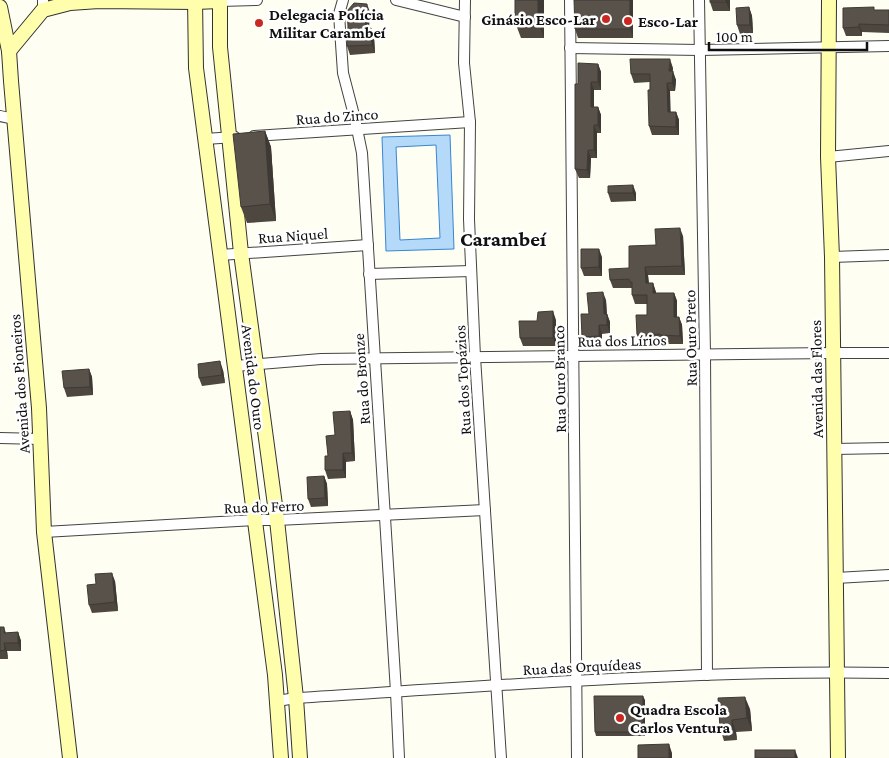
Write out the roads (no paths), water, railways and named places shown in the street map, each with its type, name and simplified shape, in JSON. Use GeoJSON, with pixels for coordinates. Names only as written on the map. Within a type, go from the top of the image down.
{"type":"FeatureCollection","features":[{"type":"Feature","properties":{"kind":"street"},"geometry":{"type":"LineString","coordinates":[[9,51],[43,5],[99,1],[257,0]]}},
{"type":"Feature","properties":{"kind":"street","name":"Rua do Bronze"},"geometry":{"type":"LineString","coordinates":[[343,0],[339,14],[343,73],[362,153],[399,758]]}},
{"type":"Feature","properties":{"kind":"street"},"geometry":{"type":"LineString","coordinates":[[396,0],[465,17]]}},
{"type":"Feature","properties":{"kind":"street","name":"Rua dos Topázios"},"geometry":{"type":"LineString","coordinates":[[465,0],[464,63],[470,122],[469,219],[471,271],[500,758]]}},
{"type":"Feature","properties":{"kind":"street","name":"Rua Ouro Branco"},"geometry":{"type":"LineString","coordinates":[[570,0],[577,758]]}},
{"type":"Feature","properties":{"kind":"street","name":"Rua Ouro Preto"},"geometry":{"type":"LineString","coordinates":[[699,0],[705,354],[707,675]]}},
{"type":"Feature","properties":{"kind":"street","name":"Avenida das Flores"},"geometry":{"type":"LineString","coordinates":[[829,0],[828,157],[834,353],[838,758]]}},
{"type":"Feature","properties":{"kind":"street","name":"Avenida do Ouro"},"geometry":{"type":"LineString","coordinates":[[196,1],[196,68],[275,675],[281,758]]}},
{"type":"Feature","properties":{"kind":"street","name":"Avenida do Ouro"},"geometry":{"type":"LineString","coordinates":[[220,1],[220,47],[240,253],[277,520],[296,698],[300,758]]}},
{"type":"Feature","properties":{"kind":"street","name":"Avenida dos Pioneiros"},"geometry":{"type":"LineString","coordinates":[[0,7],[9,51],[30,294],[41,439],[44,532],[70,758]]}},
{"type":"Feature","properties":{"kind":"street"},"geometry":{"type":"LineString","coordinates":[[570,48],[700,50],[889,46]]}},
{"type":"Feature","properties":{"kind":"street"},"geometry":{"type":"LineString","coordinates":[[0,116],[14,119]]}},
{"type":"Feature","properties":{"kind":"street","name":"Rua do Zinco"},"geometry":{"type":"LineString","coordinates":[[205,139],[470,122]]}},
{"type":"Feature","properties":{"kind":"street"},"geometry":{"type":"LineString","coordinates":[[828,157],[889,151]]}},
{"type":"Feature","properties":{"kind":"street","name":"Rua Niquel"},"geometry":{"type":"LineString","coordinates":[[220,255],[368,245]]}},
{"type":"Feature","properties":{"kind":"street"},"geometry":{"type":"LineString","coordinates":[[832,257],[889,255]]}},
{"type":"Feature","properties":{"kind":"street"},"geometry":{"type":"LineString","coordinates":[[369,274],[471,271]]}},
{"type":"Feature","properties":{"kind":"street","name":"Rua dos Lírios"},"geometry":{"type":"LineString","coordinates":[[235,366],[321,359],[889,353]]}},
{"type":"Feature","properties":{"kind":"street"},"geometry":{"type":"LineString","coordinates":[[0,438],[41,439]]}},
{"type":"Feature","properties":{"kind":"street"},"geometry":{"type":"LineString","coordinates":[[834,449],[889,448]]}},
{"type":"Feature","properties":{"kind":"street","name":"Rua do Ferro"},"geometry":{"type":"LineString","coordinates":[[44,532],[485,510]]}},
{"type":"Feature","properties":{"kind":"street"},"geometry":{"type":"LineString","coordinates":[[836,578],[889,575]]}},
{"type":"Feature","properties":{"kind":"street","name":"Rua das Orquídeas"},"geometry":{"type":"LineString","coordinates":[[277,701],[296,698],[495,685],[707,675],[838,672],[889,673]]}},
{"type":"Feature","properties":{"kind":"water"},"geometry":{"type":"Polygon","coordinates":[[[450,135],[454,249],[386,251],[382,137],[450,135]],[[436,145],[396,147],[400,240],[440,238],[436,145]]]}},
{"type":"Feature","properties":{"kind":"place","name":"Ginásio Esco-Lar"},"geometry":{"type":"Point","coordinates":[606,19]}},
{"type":"Feature","properties":{"kind":"place","name":"Esco-Lar"},"geometry":{"type":"Point","coordinates":[628,21]}},
{"type":"Feature","properties":{"kind":"place","name":"Delegacia Polícia Militar Carambeí"},"geometry":{"type":"Point","coordinates":[259,23]}},
{"type":"Feature","properties":{"kind":"place","name":"Quadra Escola Carlos Ventura"},"geometry":{"type":"Point","coordinates":[620,718]}},
{"type":"Feature","properties":{"kind":"district","name":"Carambeí"},"geometry":{"type":"Point","coordinates":[503,239]}}]}
